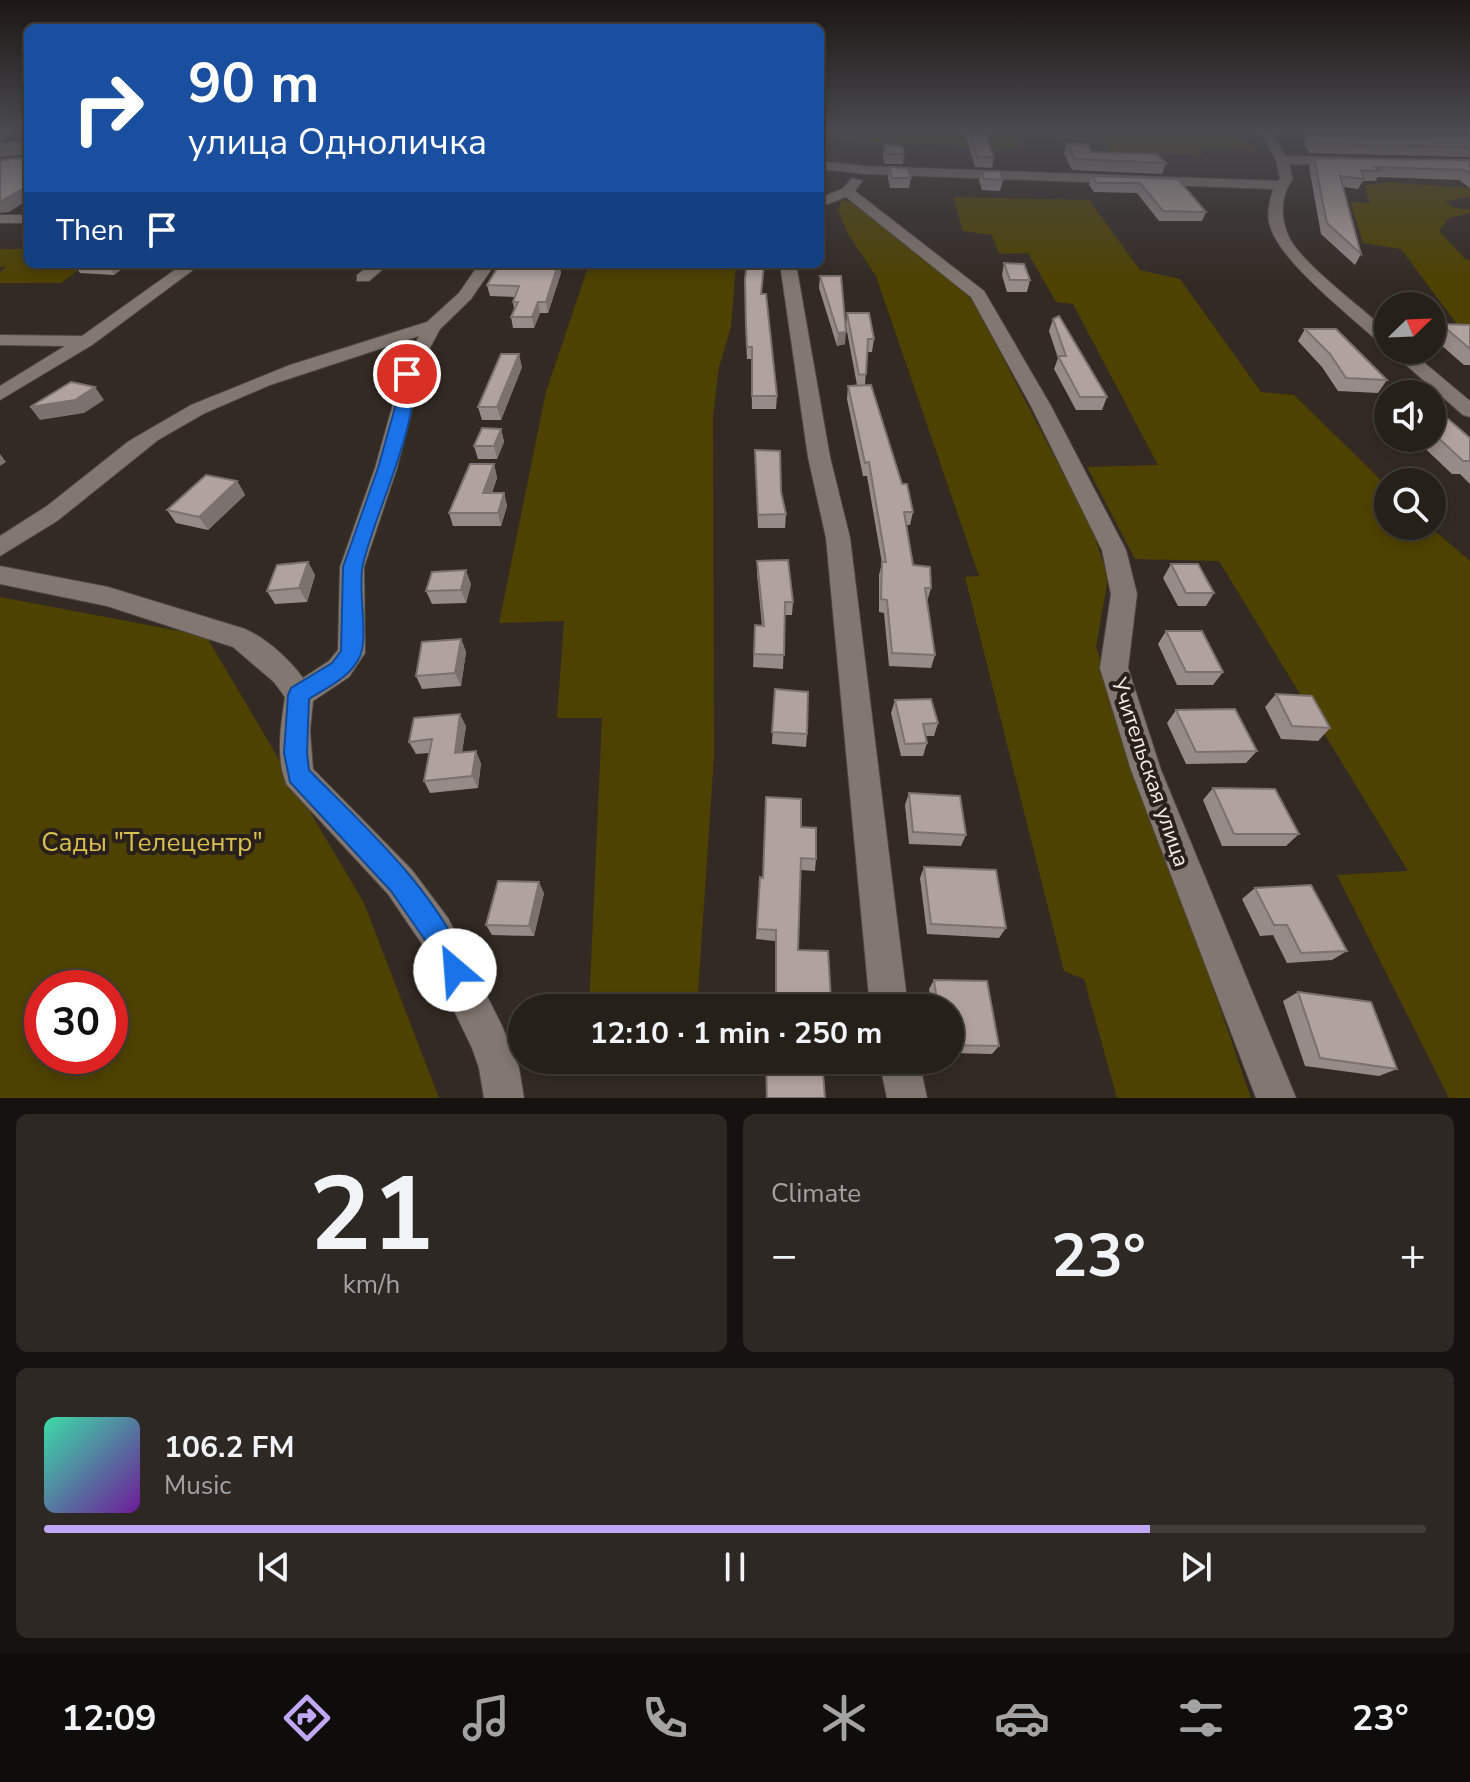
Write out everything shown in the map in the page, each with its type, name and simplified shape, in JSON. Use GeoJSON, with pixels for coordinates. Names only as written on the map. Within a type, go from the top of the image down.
{"type":"FeatureCollection","features":[{"type":"Feature","properties":{"kind":"street"},"geometry":{"type":"LineString","coordinates":[[824,201],[847,192],[855,182]]}},
{"type":"Feature","properties":{"kind":"street"},"geometry":{"type":"LineString","coordinates":[[1191,182],[1231,182]]}},
{"type":"Feature","properties":{"kind":"street"},"geometry":{"type":"LineString","coordinates":[[1280,182],[1275,207],[1277,225],[1288,249],[1374,328]]}},
{"type":"Feature","properties":{"kind":"street"},"geometry":{"type":"LineString","coordinates":[[1223,184],[1275,207]]}},
{"type":"Feature","properties":{"kind":"street","name":"Учительская улица"},"geometry":{"type":"LineString","coordinates":[[847,192],[978,294],[1041,406],[1114,550],[1124,594],[1114,668],[1146,770],[1276,1098]]}},
{"type":"Feature","properties":{"kind":"street"},"geometry":{"type":"LineString","coordinates":[[0,219],[24,219]]}},
{"type":"Feature","properties":{"kind":"street"},"geometry":{"type":"LineString","coordinates":[[0,394],[86,341],[187,268]]}},
{"type":"Feature","properties":{"kind":"street"},"geometry":{"type":"LineString","coordinates":[[363,278],[376,268]]}},
{"type":"Feature","properties":{"kind":"street"},"geometry":{"type":"LineString","coordinates":[[299,695],[339,669],[351,653],[352,567],[386,468],[407,390],[407,374],[433,326],[465,296],[484,268]]}},
{"type":"Feature","properties":{"kind":"street"},"geometry":{"type":"LineString","coordinates":[[789,268],[819,457],[838,538],[887,994]]}},
{"type":"Feature","properties":{"kind":"street"},"geometry":{"type":"LineString","coordinates":[[0,548],[53,513],[118,457],[167,426],[221,398],[258,381],[433,326]]}},
{"type":"Feature","properties":{"kind":"street"},"geometry":{"type":"LineString","coordinates":[[0,340],[86,341]]}},
{"type":"Feature","properties":{"kind":"street"},"geometry":{"type":"LineString","coordinates":[[1415,364],[1470,411]]}},
{"type":"Feature","properties":{"kind":"street"},"geometry":{"type":"LineString","coordinates":[[0,575],[108,597],[242,639],[284,674],[299,695],[295,731],[298,775],[400,882],[435,931],[488,1040],[499,1068],[504,1098]]}},
{"type":"Feature","properties":{"kind":"street"},"geometry":{"type":"LineString","coordinates":[[902,1074],[907,1098]]}},
{"type":"Feature","properties":{"kind":"green space"},"geometry":{"type":"Polygon","coordinates":[[[1385,182],[1470,188],[1470,197],[1445,201],[1454,208],[1470,209],[1470,213],[1449,218],[1439,231],[1465,259],[1470,260],[1470,330],[1459,327],[1446,310],[1446,292],[1433,292],[1401,249],[1363,243],[1350,202],[1370,203],[1364,186],[1385,182]]]}},
{"type":"Feature","properties":{"kind":"green space"},"geometry":{"type":"Polygon","coordinates":[[[953,197],[1089,200],[1140,270],[1180,279],[1261,392],[1294,395],[1374,473],[1374,540],[1445,540],[1470,561],[1470,1098],[1449,1098],[1337,875],[1408,871],[1219,561],[1135,559],[1087,467],[1158,465],[1073,304],[1056,302],[1028,253],[999,254],[992,235],[963,231],[953,197]]]}},
{"type":"Feature","properties":{"kind":"green space"},"geometry":{"type":"Polygon","coordinates":[[[842,200],[853,202],[963,288],[978,310],[1093,531],[1108,578],[1096,647],[1251,1098],[1117,1098],[1084,979],[1064,971],[965,577],[979,576],[876,276],[848,234],[838,210],[842,200]]]}},
{"type":"Feature","properties":{"kind":"green space"},"geometry":{"type":"Polygon","coordinates":[[[0,249],[24,249],[24,268],[82,268],[61,283],[0,283],[0,272],[6,267],[0,267],[0,249]]]}},
{"type":"Feature","properties":{"kind":"green space"},"geometry":{"type":"Polygon","coordinates":[[[588,268],[736,268],[731,327],[719,367],[713,417],[714,756],[698,994],[590,994],[602,718],[557,718],[564,621],[499,623],[546,392],[588,268]]]}},
{"type":"Feature","properties":{"kind":"green space","name":"Сады \"Телецентр\""},"geometry":{"type":"Polygon","coordinates":[[[0,597],[206,636],[364,903],[439,1098],[0,1098],[0,597]]]}},
{"type":"Feature","properties":{"kind":"building"},"geometry":{"type":"Polygon","coordinates":[[[0,182],[24,182],[24,188],[0,202],[0,182]]]}},
{"type":"Feature","properties":{"kind":"building"},"geometry":{"type":"Polygon","coordinates":[[[1181,182],[1206,212],[1163,211],[1140,183],[1097,183],[1181,182]]]}},
{"type":"Feature","properties":{"kind":"building"},"geometry":{"type":"Polygon","coordinates":[[[1319,182],[1342,182],[1361,254],[1327,223],[1319,182]]]}},
{"type":"Feature","properties":{"kind":"building"},"geometry":{"type":"Polygon","coordinates":[[[1004,263],[1024,264],[1030,280],[1010,280],[1004,263]]]}},
{"type":"Feature","properties":{"kind":"building"},"geometry":{"type":"Polygon","coordinates":[[[498,268],[557,268],[546,302],[538,302],[532,317],[511,317],[518,302],[513,302],[519,286],[487,285],[498,268]]]}},
{"type":"Feature","properties":{"kind":"building"},"geometry":{"type":"Polygon","coordinates":[[[746,268],[764,268],[761,294],[766,294],[777,396],[752,396],[752,347],[747,347],[746,268]]]}},
{"type":"Feature","properties":{"kind":"building"},"geometry":{"type":"Polygon","coordinates":[[[820,276],[841,276],[846,332],[838,333],[820,276]]]}},
{"type":"Feature","properties":{"kind":"building"},"geometry":{"type":"Polygon","coordinates":[[[847,313],[869,313],[874,339],[868,339],[866,374],[859,375],[847,313]]]}},
{"type":"Feature","properties":{"kind":"building"},"geometry":{"type":"Polygon","coordinates":[[[1059,316],[1107,397],[1080,397],[1058,356],[1066,356],[1053,319],[1059,316]]]}},
{"type":"Feature","properties":{"kind":"building"},"geometry":{"type":"Polygon","coordinates":[[[1446,324],[1470,325],[1470,349],[1446,328],[1446,324]]]}},
{"type":"Feature","properties":{"kind":"building"},"geometry":{"type":"Polygon","coordinates":[[[1305,329],[1336,329],[1387,380],[1346,378],[1330,354],[1305,329]]]}},
{"type":"Feature","properties":{"kind":"building"},"geometry":{"type":"Polygon","coordinates":[[[501,354],[519,354],[497,407],[478,407],[501,354]]]}},
{"type":"Feature","properties":{"kind":"building"},"geometry":{"type":"Polygon","coordinates":[[[71,382],[95,387],[75,400],[30,407],[71,382]]]}},
{"type":"Feature","properties":{"kind":"building"},"geometry":{"type":"Polygon","coordinates":[[[871,385],[902,484],[907,484],[913,512],[904,512],[913,565],[930,567],[931,588],[925,588],[935,655],[892,653],[887,600],[881,599],[882,562],[886,562],[869,462],[865,463],[848,386],[871,385]]]}},
{"type":"Feature","properties":{"kind":"building"},"geometry":{"type":"Polygon","coordinates":[[[1446,417],[1470,438],[1470,461],[1463,461],[1446,445],[1446,417]]]}},
{"type":"Feature","properties":{"kind":"building"},"geometry":{"type":"Polygon","coordinates":[[[482,428],[501,429],[494,446],[474,446],[482,428]]]}},
{"type":"Feature","properties":{"kind":"building"},"geometry":{"type":"Polygon","coordinates":[[[755,450],[780,451],[781,492],[786,514],[758,515],[755,450]]]}},
{"type":"Feature","properties":{"kind":"building"},"geometry":{"type":"Polygon","coordinates":[[[470,464],[494,464],[483,493],[504,493],[498,513],[449,513],[470,464]]]}},
{"type":"Feature","properties":{"kind":"building"},"geometry":{"type":"Polygon","coordinates":[[[206,475],[237,481],[199,517],[167,510],[206,475]]]}},
{"type":"Feature","properties":{"kind":"building"},"geometry":{"type":"Polygon","coordinates":[[[788,560],[793,602],[785,602],[784,655],[754,654],[755,625],[764,626],[757,561],[788,560]]]}},
{"type":"Feature","properties":{"kind":"building"},"geometry":{"type":"Polygon","coordinates":[[[308,562],[299,588],[267,591],[277,565],[308,562]]]}},
{"type":"Feature","properties":{"kind":"building"},"geometry":{"type":"Polygon","coordinates":[[[1171,564],[1198,564],[1214,593],[1186,593],[1171,564]]]}},
{"type":"Feature","properties":{"kind":"building"},"geometry":{"type":"Polygon","coordinates":[[[466,570],[461,590],[426,591],[432,572],[466,570]]]}},
{"type":"Feature","properties":{"kind":"building"},"geometry":{"type":"Polygon","coordinates":[[[1166,631],[1202,631],[1223,672],[1186,672],[1166,631]]]}},
{"type":"Feature","properties":{"kind":"building"},"geometry":{"type":"Polygon","coordinates":[[[461,639],[455,673],[416,676],[422,642],[461,639]]]}},
{"type":"Feature","properties":{"kind":"building"},"geometry":{"type":"Polygon","coordinates":[[[775,689],[808,692],[807,734],[772,732],[775,689]]]}},
{"type":"Feature","properties":{"kind":"building"},"geometry":{"type":"Polygon","coordinates":[[[1276,694],[1312,696],[1330,728],[1292,726],[1276,694]]]}},
{"type":"Feature","properties":{"kind":"building"},"geometry":{"type":"Polygon","coordinates":[[[931,699],[938,723],[923,724],[927,743],[905,744],[895,700],[931,699]]]}},
{"type":"Feature","properties":{"kind":"building"},"geometry":{"type":"Polygon","coordinates":[[[1235,709],[1257,751],[1196,752],[1176,710],[1235,709]]]}},
{"type":"Feature","properties":{"kind":"building"},"geometry":{"type":"Polygon","coordinates":[[[460,714],[455,753],[476,751],[472,776],[424,781],[432,739],[409,742],[414,718],[460,714]]]}},
{"type":"Feature","properties":{"kind":"building"},"geometry":{"type":"Polygon","coordinates":[[[1213,788],[1275,789],[1299,834],[1234,834],[1213,788]]]}},
{"type":"Feature","properties":{"kind":"building"},"geometry":{"type":"Polygon","coordinates":[[[909,793],[960,796],[966,835],[913,832],[909,793]]]}},
{"type":"Feature","properties":{"kind":"building"},"geometry":{"type":"Polygon","coordinates":[[[766,797],[801,799],[801,827],[816,828],[816,859],[801,858],[798,950],[828,951],[831,994],[776,994],[776,930],[757,929],[760,877],[763,878],[766,797]]]}},
{"type":"Feature","properties":{"kind":"building"},"geometry":{"type":"Polygon","coordinates":[[[924,867],[996,870],[1006,928],[931,924],[924,867]]]}},
{"type":"Feature","properties":{"kind":"building"},"geometry":{"type":"Polygon","coordinates":[[[498,881],[539,882],[529,926],[486,925],[498,881]]]}},
{"type":"Feature","properties":{"kind":"building"},"geometry":{"type":"Polygon","coordinates":[[[1311,885],[1347,951],[1301,953],[1287,925],[1274,925],[1255,888],[1311,885]]]}},
{"type":"Feature","properties":{"kind":"building"},"geometry":{"type":"Polygon","coordinates":[[[934,980],[987,981],[999,1046],[964,1045],[964,994],[936,994],[934,980]]]}},
{"type":"Feature","properties":{"kind":"building"},"geometry":{"type":"Polygon","coordinates":[[[1298,992],[1371,1002],[1397,1069],[1320,1058],[1298,992]]]}},
{"type":"Feature","properties":{"kind":"building"},"geometry":{"type":"Polygon","coordinates":[[[766,1074],[823,1074],[825,1098],[767,1098],[766,1074]]]}},
{"type":"Feature","properties":{"kind":"route"},"geometry":{"type":"LineString","coordinates":[[407,374],[407,390],[386,468],[352,567],[351,653],[339,669],[299,695],[295,753],[298,775],[400,882],[435,931],[455,970]]}}]}
